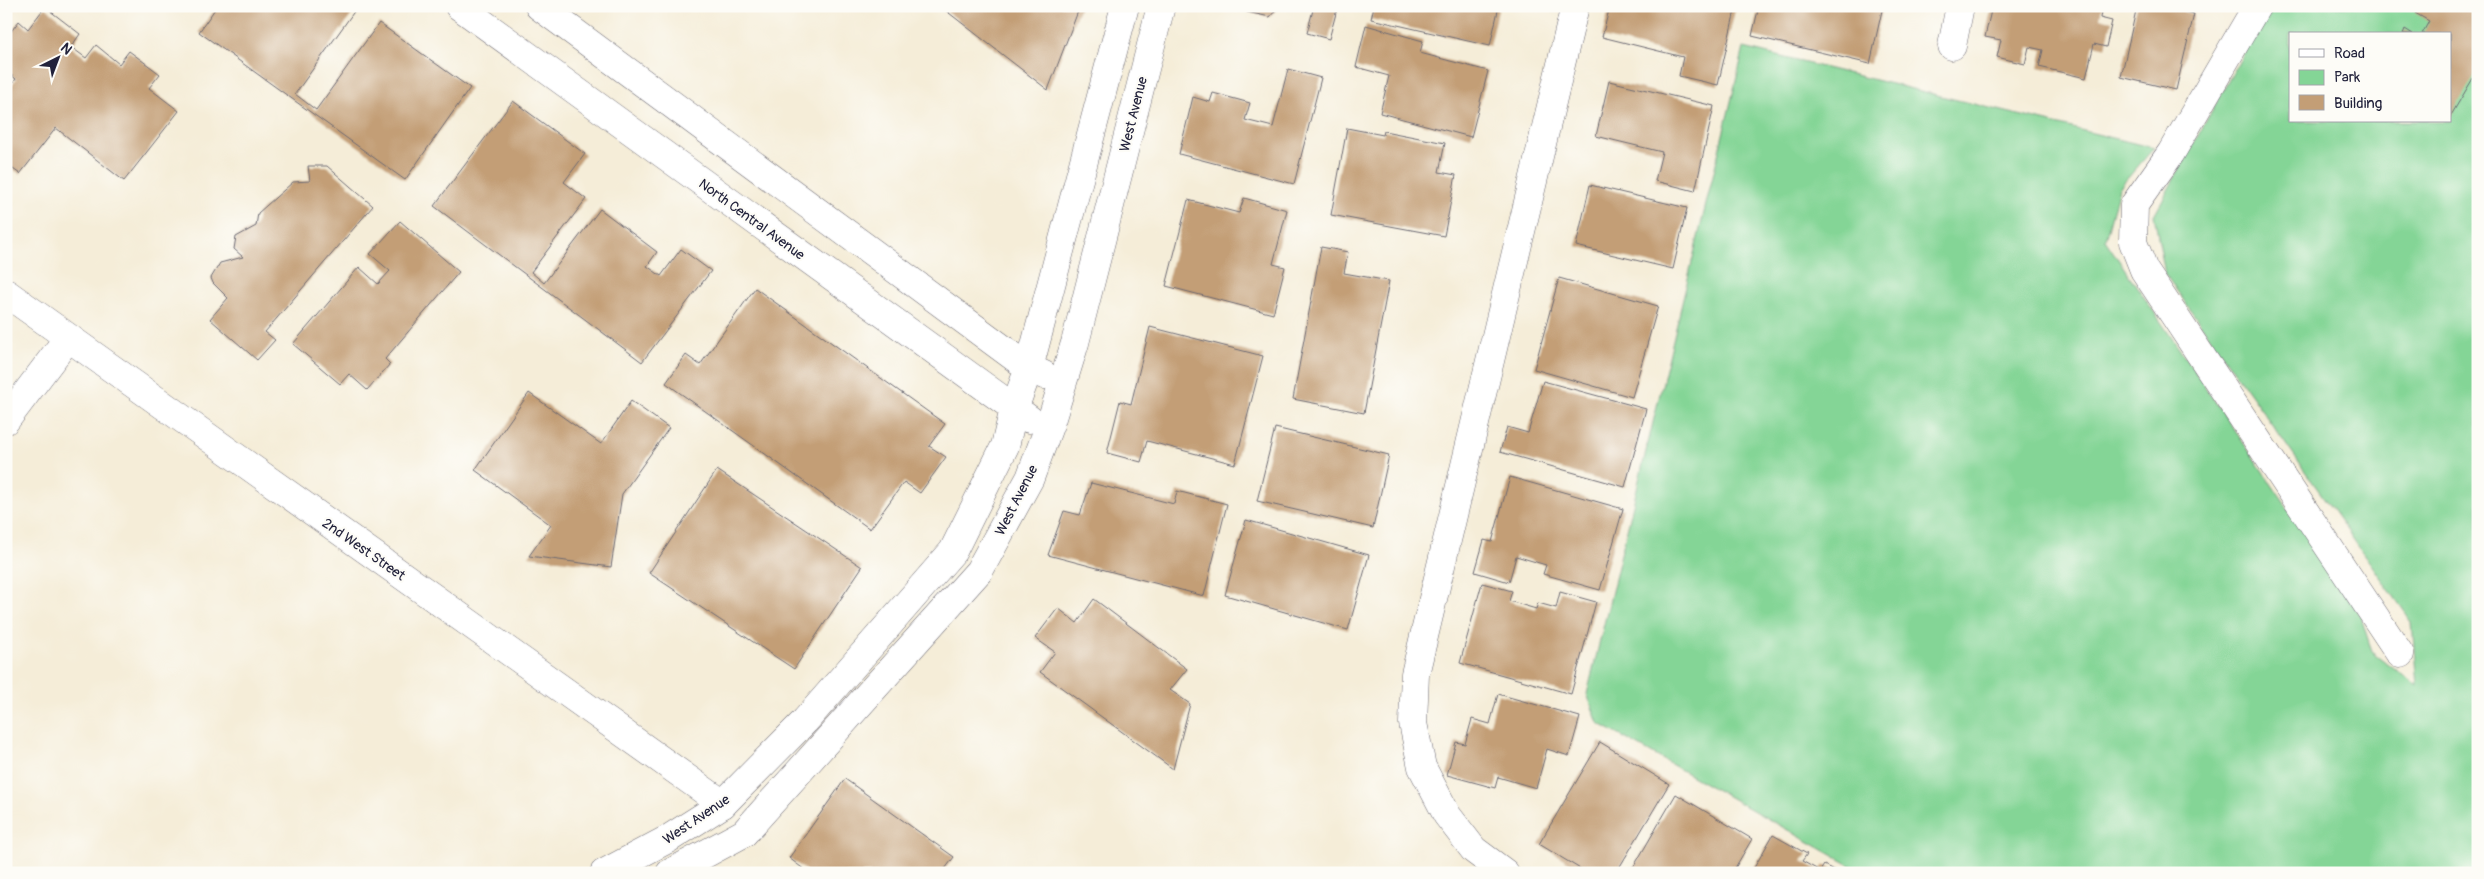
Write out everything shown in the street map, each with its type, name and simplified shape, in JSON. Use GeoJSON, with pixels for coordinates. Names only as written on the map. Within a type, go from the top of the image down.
{"type":"FeatureCollection","features":[{"type":"Feature","properties":{"kind":"street","name":"North Central Avenue"},"geometry":{"type":"LineString","coordinates":[[459,6],[1014,409],[1048,430]]}},
{"type":"Feature","properties":{"kind":"street"},"geometry":{"type":"LineString","coordinates":[[539,6],[1029,368],[1063,384]]}},
{"type":"Feature","properties":{"kind":"street"},"geometry":{"type":"LineString","coordinates":[[1029,368],[1125,6]]}},
{"type":"Feature","properties":{"kind":"street","name":"West Avenue"},"geometry":{"type":"LineString","coordinates":[[670,873],[744,833],[979,571],[1030,478],[1063,384],[1078,333],[1161,6]]}},
{"type":"Feature","properties":{"kind":"street"},"geometry":{"type":"LineString","coordinates":[[1505,873],[1474,850],[1447,815],[1422,767],[1413,723],[1415,674],[1576,6]]}},
{"type":"Feature","properties":{"kind":"street"},"geometry":{"type":"LineString","coordinates":[[1952,46],[1960,6]]}},
{"type":"Feature","properties":{"kind":"street"},"geometry":{"type":"LineString","coordinates":[[2257,6],[2171,153],[2134,204],[2133,242],[2144,270],[2400,654]]}},
{"type":"Feature","properties":{"kind":"street","name":"2nd West Street"},"geometry":{"type":"LineString","coordinates":[[6,293],[723,804]]}},
{"type":"Feature","properties":{"kind":"street"},"geometry":{"type":"LineString","coordinates":[[6,420],[68,338]]}},
{"type":"Feature","properties":{"kind":"street","name":"West Avenue"},"geometry":{"type":"LineString","coordinates":[[604,873],[668,839],[723,804],[805,721],[953,551],[1005,446],[1014,409],[1029,368]]}},
{"type":"Feature","properties":{"kind":"green space"},"geometry":{"type":"Polygon","coordinates":[[[2270,6],[2478,6],[2478,873],[1864,873],[1598,723],[1587,694],[1744,48],[2154,148],[2119,188],[2105,240],[2360,614],[2372,652],[2417,686],[2412,622],[2165,274],[2154,215],[2270,6]]]}},
{"type":"Feature","properties":{"kind":"building"},"geometry":{"type":"Polygon","coordinates":[[[217,6],[358,6],[295,94],[316,110],[379,23],[470,88],[405,180],[199,32],[217,6]]]}},
{"type":"Feature","properties":{"kind":"building"},"geometry":{"type":"Polygon","coordinates":[[[940,6],[1080,6],[1048,90],[940,6]]]}},
{"type":"Feature","properties":{"kind":"building"},"geometry":{"type":"Polygon","coordinates":[[[1251,6],[1279,6],[1270,17],[1247,12],[1251,6]]]}},
{"type":"Feature","properties":{"kind":"building"},"geometry":{"type":"Polygon","coordinates":[[[1314,6],[1338,6],[1329,39],[1307,33],[1314,6]]]}},
{"type":"Feature","properties":{"kind":"building"},"geometry":{"type":"Polygon","coordinates":[[[1374,6],[1499,6],[1490,46],[1371,19],[1374,6]]]}},
{"type":"Feature","properties":{"kind":"building"},"geometry":{"type":"Polygon","coordinates":[[[1610,6],[1736,6],[1718,85],[1679,76],[1683,57],[1602,37],[1610,6]]]}},
{"type":"Feature","properties":{"kind":"building"},"geometry":{"type":"Polygon","coordinates":[[[1759,6],[1883,6],[1870,64],[1752,36],[1759,6]]]}},
{"type":"Feature","properties":{"kind":"building"},"geometry":{"type":"Polygon","coordinates":[[[1992,6],[2102,6],[2100,18],[2112,21],[2106,47],[2094,44],[2086,78],[2039,67],[2043,50],[2029,47],[2025,64],[1997,57],[2001,40],[1985,37],[1992,6]]]}},
{"type":"Feature","properties":{"kind":"building"},"geometry":{"type":"Polygon","coordinates":[[[2137,6],[2159,6],[2194,14],[2176,90],[2121,77],[2137,6]]]}},
{"type":"Feature","properties":{"kind":"building"},"geometry":{"type":"Polygon","coordinates":[[[2419,6],[2478,6],[2478,70],[2452,114],[2452,32],[2423,32],[2429,21],[2415,13],[2419,6]]]}},
{"type":"Feature","properties":{"kind":"building"},"geometry":{"type":"Polygon","coordinates":[[[45,7],[80,34],[71,47],[86,58],[96,45],[119,64],[129,51],[160,74],[149,88],[179,111],[124,181],[56,128],[20,174],[6,164],[6,92],[16,79],[6,71],[6,38],[19,21],[28,29],[45,7]]]}},
{"type":"Feature","properties":{"kind":"building"},"geometry":{"type":"Polygon","coordinates":[[[1366,25],[1423,41],[1420,53],[1488,71],[1471,137],[1380,113],[1389,76],[1356,67],[1366,25]]]}},
{"type":"Feature","properties":{"kind":"building"},"geometry":{"type":"Polygon","coordinates":[[[1288,69],[1321,78],[1294,184],[1179,154],[1193,97],[1210,102],[1213,93],[1250,103],[1245,120],[1273,127],[1288,69]]]}},
{"type":"Feature","properties":{"kind":"building"},"geometry":{"type":"Polygon","coordinates":[[[1609,81],[1714,106],[1695,191],[1655,181],[1662,152],[1596,136],[1609,81]]]}},
{"type":"Feature","properties":{"kind":"building"},"geometry":{"type":"Polygon","coordinates":[[[513,101],[585,154],[564,182],[586,199],[531,272],[544,283],[600,209],[657,252],[647,266],[661,276],[681,249],[711,271],[642,362],[434,206],[513,101]]]}},
{"type":"Feature","properties":{"kind":"building"},"geometry":{"type":"Polygon","coordinates":[[[1347,128],[1383,135],[1384,131],[1445,143],[1439,172],[1456,175],[1444,236],[1331,215],[1347,128]]]}},
{"type":"Feature","properties":{"kind":"building"},"geometry":{"type":"Polygon","coordinates":[[[308,166],[327,166],[373,206],[265,332],[275,340],[257,360],[210,319],[228,298],[213,283],[211,278],[220,263],[243,257],[234,249],[236,237],[256,226],[258,213],[293,182],[310,181],[308,166]]]}},
{"type":"Feature","properties":{"kind":"building"},"geometry":{"type":"Polygon","coordinates":[[[1590,185],[1687,208],[1673,269],[1576,246],[1590,185]]]}},
{"type":"Feature","properties":{"kind":"building"},"geometry":{"type":"Polygon","coordinates":[[[1244,198],[1287,210],[1273,264],[1285,267],[1273,314],[1166,286],[1188,200],[1239,213],[1244,198]]]}},
{"type":"Feature","properties":{"kind":"building"},"geometry":{"type":"Polygon","coordinates":[[[400,221],[459,272],[385,359],[390,364],[367,390],[349,374],[340,384],[293,344],[359,267],[378,284],[390,271],[370,254],[400,221]]]}},
{"type":"Feature","properties":{"kind":"building"},"geometry":{"type":"Polygon","coordinates":[[[1321,247],[1348,252],[1344,273],[1389,281],[1364,413],[1293,399],[1321,247]]]}},
{"type":"Feature","properties":{"kind":"building"},"geometry":{"type":"Polygon","coordinates":[[[1559,278],[1658,306],[1632,397],[1534,369],[1559,278]]]}},
{"type":"Feature","properties":{"kind":"building"},"geometry":{"type":"Polygon","coordinates":[[[755,288],[945,424],[929,446],[946,457],[920,493],[904,482],[870,529],[666,383],[686,355],[700,365],[755,288]]]}},
{"type":"Feature","properties":{"kind":"building"},"geometry":{"type":"Polygon","coordinates":[[[1150,327],[1263,356],[1235,464],[1147,441],[1141,462],[1107,453],[1120,401],[1131,404],[1150,327]]]}},
{"type":"Feature","properties":{"kind":"building"},"geometry":{"type":"Polygon","coordinates":[[[1543,381],[1646,409],[1625,487],[1500,452],[1507,427],[1528,433],[1543,381]]]}},
{"type":"Feature","properties":{"kind":"building"},"geometry":{"type":"Polygon","coordinates":[[[529,393],[601,444],[631,401],[669,428],[622,494],[611,567],[529,556],[551,525],[475,470],[529,393]]]}},
{"type":"Feature","properties":{"kind":"building"},"geometry":{"type":"Polygon","coordinates":[[[1275,428],[1389,455],[1373,528],[1257,501],[1275,428]]]}},
{"type":"Feature","properties":{"kind":"building"},"geometry":{"type":"Polygon","coordinates":[[[717,470],[862,567],[794,669],[649,573],[717,470]]]}},
{"type":"Feature","properties":{"kind":"building"},"geometry":{"type":"Polygon","coordinates":[[[1510,477],[1623,509],[1600,590],[1543,574],[1546,565],[1516,556],[1509,582],[1475,572],[1484,540],[1492,542],[1510,477]]]}},
{"type":"Feature","properties":{"kind":"building"},"geometry":{"type":"Polygon","coordinates":[[[1091,483],[1174,504],[1177,491],[1227,504],[1204,596],[1048,555],[1064,511],[1080,515],[1091,483]]]}},
{"type":"Feature","properties":{"kind":"building"},"geometry":{"type":"Polygon","coordinates":[[[1246,520],[1369,555],[1348,630],[1225,595],[1246,520]]]}},
{"type":"Feature","properties":{"kind":"building"},"geometry":{"type":"Polygon","coordinates":[[[1482,583],[1512,591],[1509,601],[1536,609],[1538,603],[1556,608],[1560,592],[1596,602],[1571,694],[1460,663],[1482,583]]]}},
{"type":"Feature","properties":{"kind":"building"},"geometry":{"type":"Polygon","coordinates":[[[1094,599],[1187,669],[1170,690],[1190,704],[1173,769],[1040,672],[1055,652],[1035,638],[1058,608],[1077,623],[1094,599]]]}},
{"type":"Feature","properties":{"kind":"building"},"geometry":{"type":"Polygon","coordinates":[[[1498,694],[1580,717],[1569,756],[1547,749],[1536,788],[1498,777],[1495,788],[1447,775],[1456,742],[1465,744],[1472,719],[1490,724],[1498,694]]]}},
{"type":"Feature","properties":{"kind":"building"},"geometry":{"type":"Polygon","coordinates":[[[1600,742],[1669,784],[1616,873],[1587,873],[1539,844],[1600,742]]]}},
{"type":"Feature","properties":{"kind":"building"},"geometry":{"type":"Polygon","coordinates":[[[845,779],[954,857],[942,873],[809,873],[789,858],[845,779]]]}},
{"type":"Feature","properties":{"kind":"building"},"geometry":{"type":"Polygon","coordinates":[[[1676,794],[1752,839],[1732,873],[1630,873],[1676,794]]]}},
{"type":"Feature","properties":{"kind":"building"},"geometry":{"type":"Polygon","coordinates":[[[1773,835],[1807,854],[1802,861],[1820,871],[1824,865],[1839,873],[1751,873],[1773,835]]]}}]}
